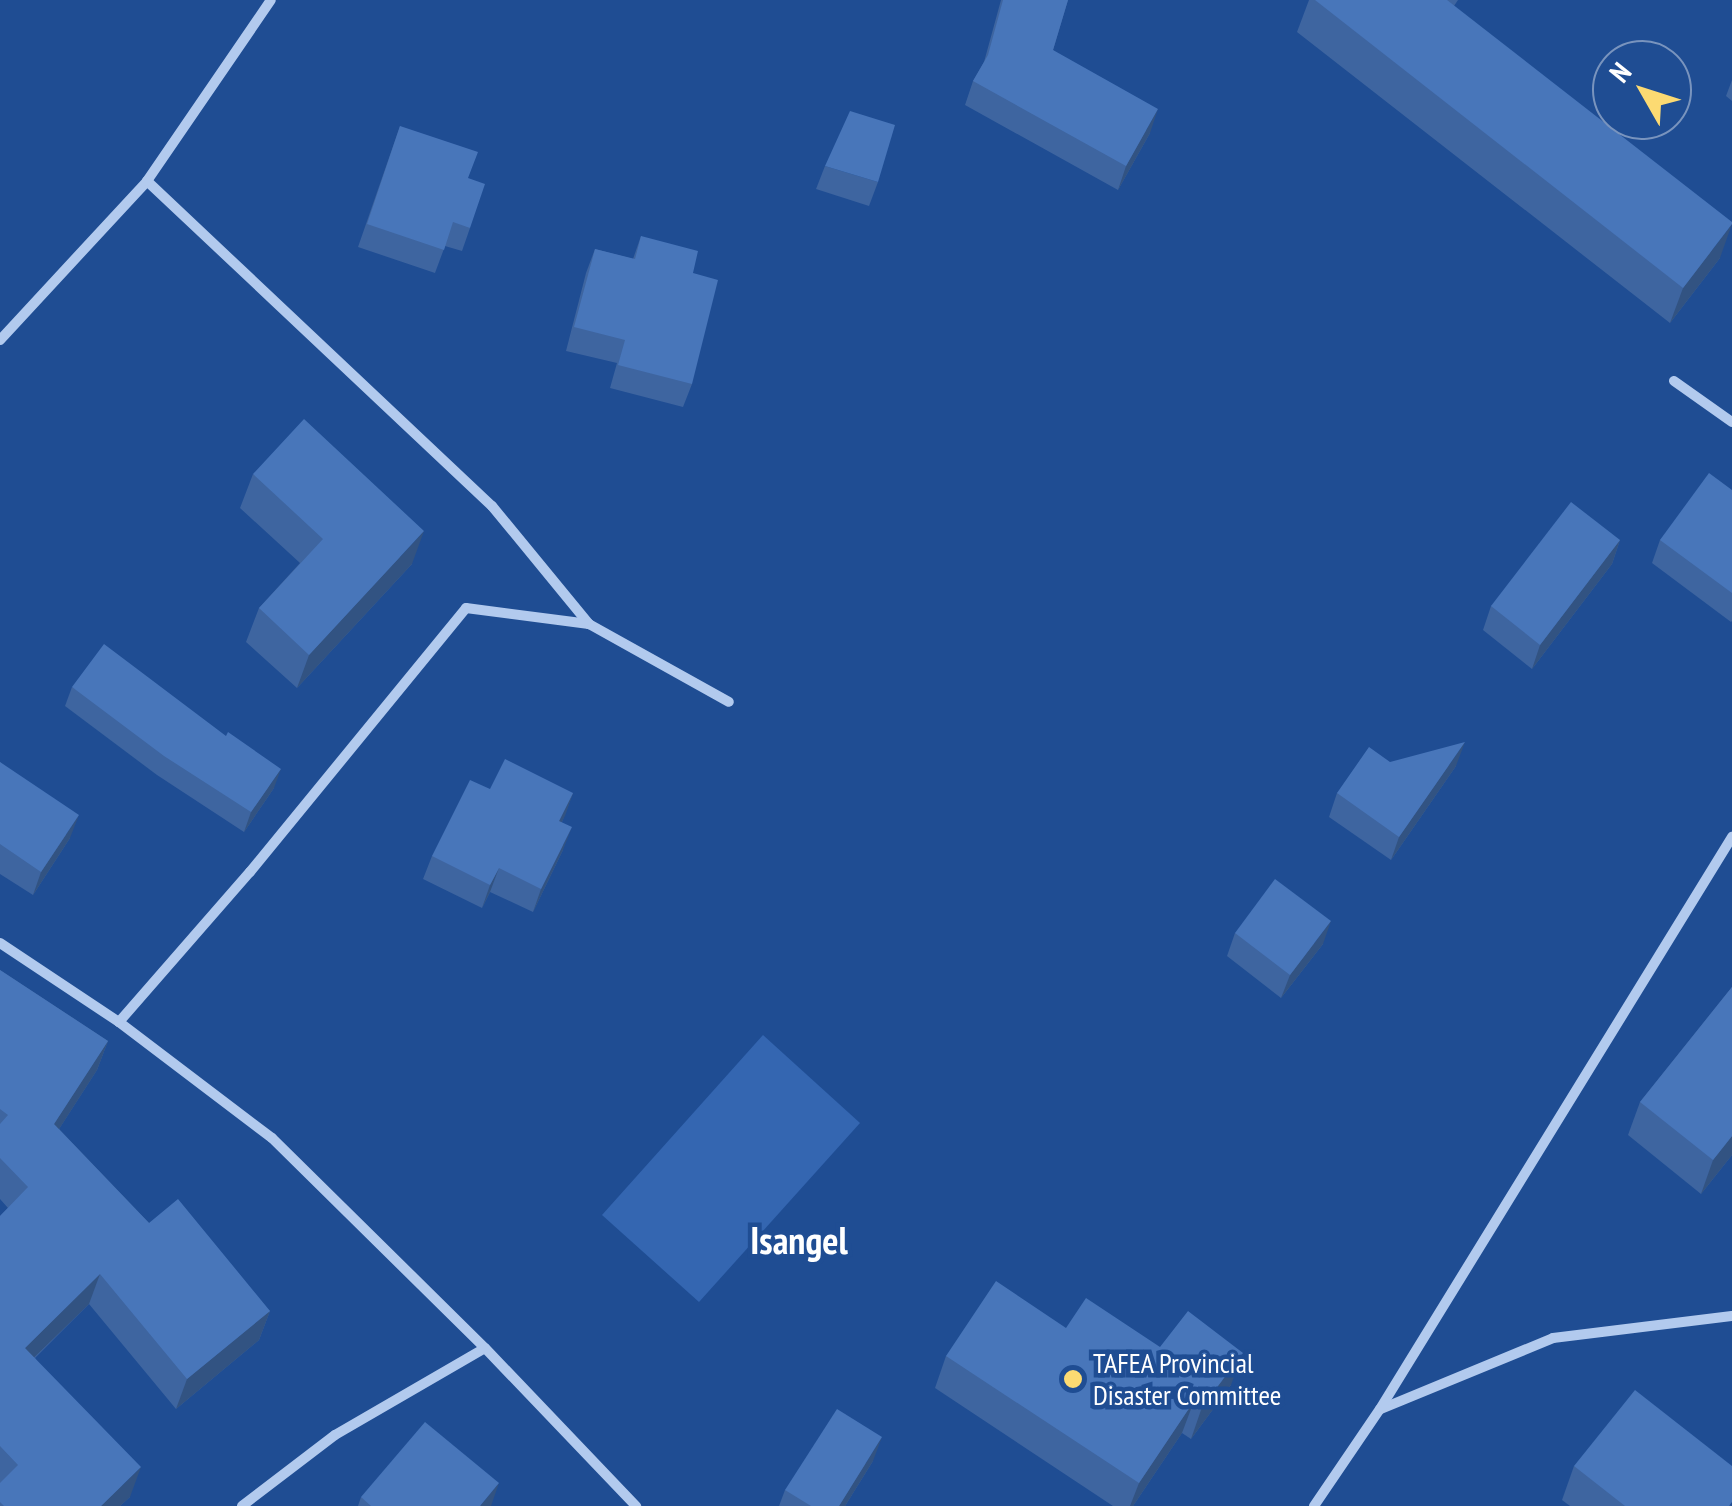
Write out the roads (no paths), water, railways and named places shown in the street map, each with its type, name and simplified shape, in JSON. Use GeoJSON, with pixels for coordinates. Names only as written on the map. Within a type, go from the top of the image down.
{"type":"FeatureCollection","features":[{"type":"Feature","properties":{"kind":"street"},"geometry":{"type":"LineString","coordinates":[[0,340],[146,181],[271,0]]}},
{"type":"Feature","properties":{"kind":"street"},"geometry":{"type":"LineString","coordinates":[[146,181],[492,506],[589,624]]}},
{"type":"Feature","properties":{"kind":"street"},"geometry":{"type":"LineString","coordinates":[[1674,381],[1732,422]]}},
{"type":"Feature","properties":{"kind":"street"},"geometry":{"type":"LineString","coordinates":[[118,1022],[250,872],[466,608],[589,624],[730,702]]}},
{"type":"Feature","properties":{"kind":"street"},"geometry":{"type":"LineString","coordinates":[[1314,1506],[1380,1409],[1732,838]]}},
{"type":"Feature","properties":{"kind":"street"},"geometry":{"type":"LineString","coordinates":[[0,943],[118,1022],[272,1138],[486,1348],[636,1506]]}},
{"type":"Feature","properties":{"kind":"street"},"geometry":{"type":"LineString","coordinates":[[1380,1409],[1553,1338],[1732,1316]]}},
{"type":"Feature","properties":{"kind":"street"},"geometry":{"type":"LineString","coordinates":[[242,1506],[335,1435],[486,1348]]}},
{"type":"Feature","properties":{"kind":"place","name":"TAFEA Provincial Disaster Committee"},"geometry":{"type":"Point","coordinates":[1073,1379]}},
{"type":"Feature","properties":{"kind":"district","name":"Isangel"},"geometry":{"type":"Point","coordinates":[799,1240]}}]}
